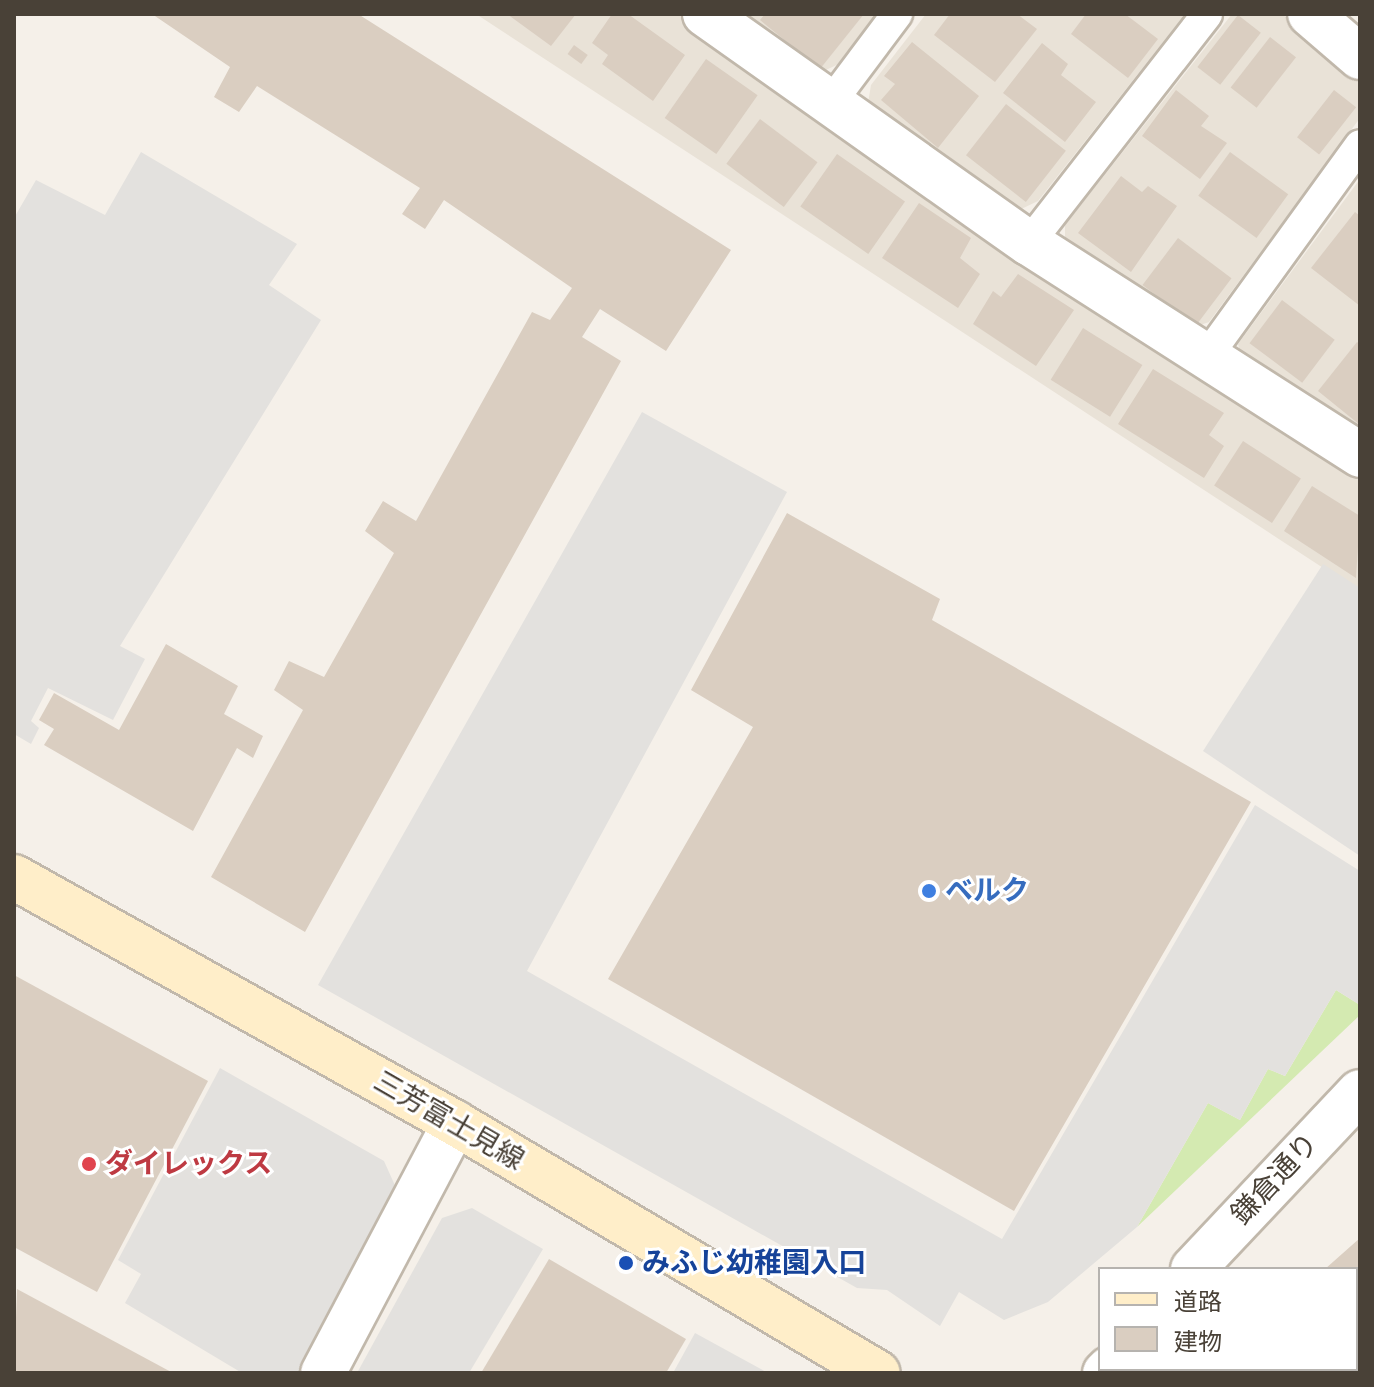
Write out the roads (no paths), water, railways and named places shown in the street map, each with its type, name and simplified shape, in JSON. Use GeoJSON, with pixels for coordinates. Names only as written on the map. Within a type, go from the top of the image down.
{"type":"FeatureCollection","features":[{"type":"Feature","properties":{"kind":"main road","name":"三芳富士見線"},"geometry":{"type":"LineString","coordinates":[[14,877],[455,1123],[878,1373]]}},
{"type":"Feature","properties":{"kind":"street"},"geometry":{"type":"LineString","coordinates":[[705,14],[829,105],[1029,243],[1360,455]]}},
{"type":"Feature","properties":{"kind":"street"},"geometry":{"type":"LineString","coordinates":[[1310,14],[1360,57]]}},
{"type":"Feature","properties":{"kind":"street","name":"鎌倉通り"},"geometry":{"type":"LineString","coordinates":[[1195,1267],[1360,1092]]}},
{"type":"Feature","properties":{"kind":"street"},"geometry":{"type":"LineString","coordinates":[[323,1373],[455,1123]]}},
{"type":"Feature","properties":{"kind":"lane"},"geometry":{"type":"LineString","coordinates":[[829,105],[897,14]]}},
{"type":"Feature","properties":{"kind":"lane"},"geometry":{"type":"LineString","coordinates":[[1029,243],[1207,14]]}},
{"type":"Feature","properties":{"kind":"lane"},"geometry":{"type":"LineString","coordinates":[[1208,355],[1360,145]]}},
{"type":"Feature","properties":{"kind":"place","name":"ベルク"},"geometry":{"type":"Point","coordinates":[929,891]}},
{"type":"Feature","properties":{"kind":"place","name":"ダイレックス"},"geometry":{"type":"Point","coordinates":[89,1164]}},
{"type":"Feature","properties":{"kind":"place","name":"みふじ幼稚園入口"},"geometry":{"type":"Point","coordinates":[626,1263]}}]}
